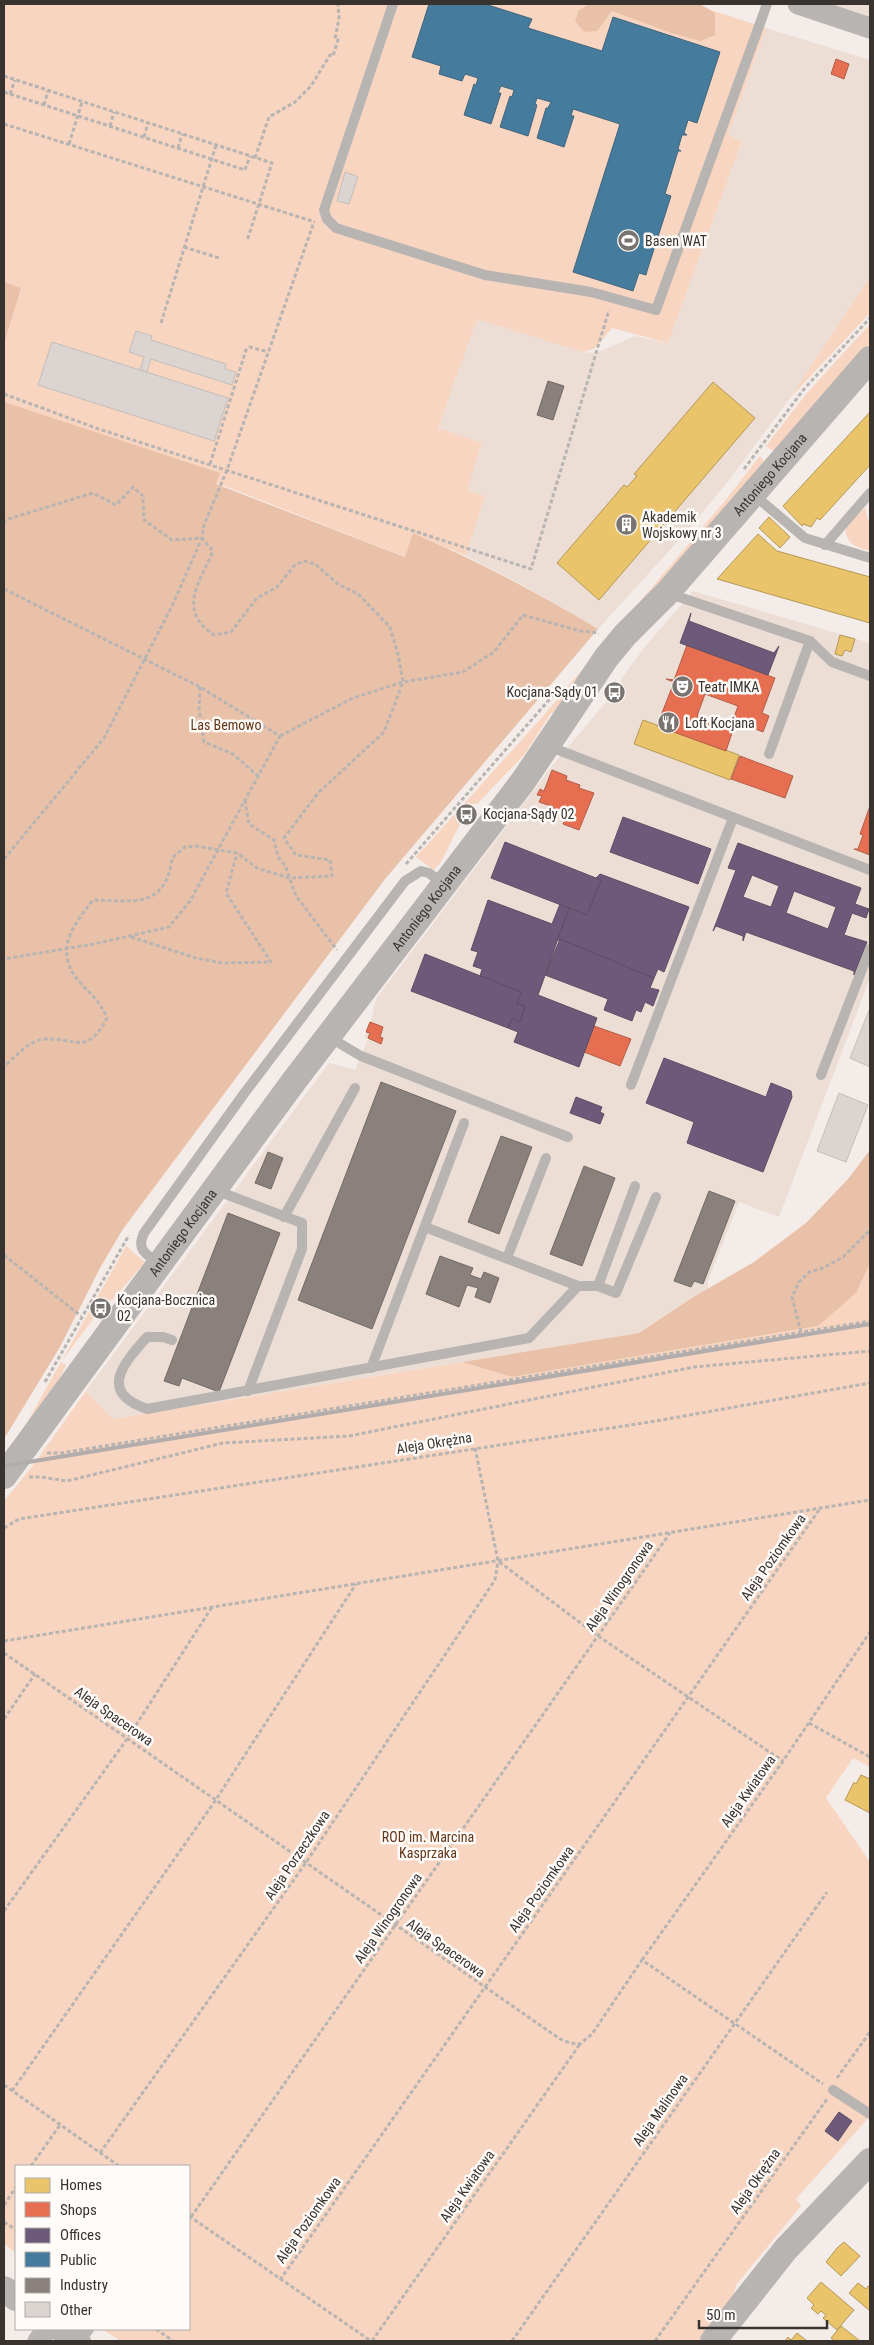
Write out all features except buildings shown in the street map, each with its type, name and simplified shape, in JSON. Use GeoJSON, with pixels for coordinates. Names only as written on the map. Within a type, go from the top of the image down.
{"type":"FeatureCollection","features":[{"type":"Feature","properties":{"kind":"street"},"geometry":{"type":"LineString","coordinates":[[798,4],[870,28]]}},
{"type":"Feature","properties":{"kind":"street","name":"Antoniego Kocjana"},"geometry":{"type":"LineString","coordinates":[[15,1476],[214,1190],[548,746],[606,658],[625,634],[666,593],[870,359]]}},
{"type":"Feature","properties":{"kind":"street"},"geometry":{"type":"LineString","coordinates":[[712,2341],[786,2249],[870,2161]]}},
{"type":"Feature","properties":{"kind":"street"},"geometry":{"type":"LineString","coordinates":[[4,2289],[15,2297]]}},
{"type":"Feature","properties":{"kind":"street"},"geometry":{"type":"LineString","coordinates":[[38,2341],[46,2330]]}},
{"type":"Feature","properties":{"kind":"street"},"geometry":{"type":"LineString","coordinates":[[63,2330],[80,2341]]}},
{"type":"Feature","properties":{"kind":"lane"},"geometry":{"type":"LineString","coordinates":[[393,4],[324,210],[327,219],[336,228],[484,275],[566,287],[656,310],[767,4]]}},
{"type":"Feature","properties":{"kind":"lane"},"geometry":{"type":"LineString","coordinates":[[753,493],[791,528],[805,538],[870,558]]}},
{"type":"Feature","properties":{"kind":"lane"},"geometry":{"type":"LineString","coordinates":[[825,545],[870,493]]}},
{"type":"Feature","properties":{"kind":"lane"},"geometry":{"type":"LineString","coordinates":[[666,593],[810,641],[832,662],[870,676]]}},
{"type":"Feature","properties":{"kind":"lane"},"geometry":{"type":"LineString","coordinates":[[769,754],[810,641]]}},
{"type":"Feature","properties":{"kind":"lane"},"geometry":{"type":"LineString","coordinates":[[548,746],[870,870]]}},
{"type":"Feature","properties":{"kind":"lane"},"geometry":{"type":"LineString","coordinates":[[631,1085],[733,818]]}},
{"type":"Feature","properties":{"kind":"lane"},"geometry":{"type":"LineString","coordinates":[[160,1265],[144,1253],[141,1247],[140,1241],[144,1232],[249,1088],[406,881],[421,871],[429,873],[443,884]]}},
{"type":"Feature","properties":{"kind":"lane"},"geometry":{"type":"LineString","coordinates":[[821,1076],[870,949]]}},
{"type":"Feature","properties":{"kind":"lane"},"geometry":{"type":"LineString","coordinates":[[328,1036],[337,1044],[361,1056],[568,1137]]}},
{"type":"Feature","properties":{"kind":"lane"},"geometry":{"type":"LineString","coordinates":[[284,1217],[355,1088]]}},
{"type":"Feature","properties":{"kind":"lane"},"geometry":{"type":"LineString","coordinates":[[371,1368],[464,1123]]}},
{"type":"Feature","properties":{"kind":"lane"},"geometry":{"type":"LineString","coordinates":[[507,1258],[546,1158]]}},
{"type":"Feature","properties":{"kind":"lane"},"geometry":{"type":"LineString","coordinates":[[598,1286],[635,1186]]}},
{"type":"Feature","properties":{"kind":"lane"},"geometry":{"type":"LineString","coordinates":[[214,1190],[302,1224],[302,1249],[248,1391]]}},
{"type":"Feature","properties":{"kind":"lane"},"geometry":{"type":"LineString","coordinates":[[424,1227],[578,1286],[598,1286],[616,1293],[656,1197]]}},
{"type":"Feature","properties":{"kind":"lane"},"geometry":{"type":"LineString","coordinates":[[172,1340],[163,1337],[147,1338],[124,1362],[118,1386],[124,1398],[132,1404],[147,1409],[529,1338],[578,1286]]}},
{"type":"Feature","properties":{"kind":"lane"},"geometry":{"type":"LineString","coordinates":[[833,2090],[870,2114]]}},
{"type":"Feature","properties":{"kind":"lane"},"geometry":{"type":"LineString","coordinates":[[80,2341],[88,2330]]}},
{"type":"Feature","properties":{"kind":"path"},"geometry":{"type":"LineString","coordinates":[[255,158],[269,118],[281,112],[300,97],[315,81],[330,55],[333,56],[338,40],[335,39],[339,18],[338,4]]}},
{"type":"Feature","properties":{"kind":"path"},"geometry":{"type":"LineString","coordinates":[[4,76],[272,163],[247,241]]}},
{"type":"Feature","properties":{"kind":"path"},"geometry":{"type":"LineString","coordinates":[[10,94],[15,80]]}},
{"type":"Feature","properties":{"kind":"path"},"geometry":{"type":"LineString","coordinates":[[44,105],[48,91]]}},
{"type":"Feature","properties":{"kind":"path"},"geometry":{"type":"LineString","coordinates":[[4,92],[245,170],[250,156]]}},
{"type":"Feature","properties":{"kind":"path"},"geometry":{"type":"LineString","coordinates":[[69,144],[82,102]]}},
{"type":"Feature","properties":{"kind":"path"},"geometry":{"type":"LineString","coordinates":[[110,126],[114,112]]}},
{"type":"Feature","properties":{"kind":"path"},"geometry":{"type":"LineString","coordinates":[[144,137],[148,123]]}},
{"type":"Feature","properties":{"kind":"path"},"geometry":{"type":"LineString","coordinates":[[4,124],[258,205],[288,212],[314,222],[327,219]]}},
{"type":"Feature","properties":{"kind":"path"},"geometry":{"type":"LineString","coordinates":[[178,148],[182,134]]}},
{"type":"Feature","properties":{"kind":"path"},"geometry":{"type":"LineString","coordinates":[[161,323],[216,145]]}},
{"type":"Feature","properties":{"kind":"path"},"geometry":{"type":"LineString","coordinates":[[4,859],[104,738],[173,604],[202,538],[204,525],[227,470],[314,222]]}},
{"type":"Feature","properties":{"kind":"path"},"geometry":{"type":"LineString","coordinates":[[184,247],[219,258]]}},
{"type":"Feature","properties":{"kind":"path"},"geometry":{"type":"LineString","coordinates":[[4,394],[96,428],[531,569],[613,298]]}},
{"type":"Feature","properties":{"kind":"path"},"geometry":{"type":"LineString","coordinates":[[210,464],[246,350],[250,347],[268,352]]}},
{"type":"Feature","properties":{"kind":"path"},"geometry":{"type":"LineString","coordinates":[[4,523],[5,520],[93,493],[116,505],[133,487],[143,496],[144,520],[172,540],[202,538]]}},
{"type":"Feature","properties":{"kind":"path"},"geometry":{"type":"LineString","coordinates":[[4,1067],[27,1047],[44,1039],[81,1044],[98,1034],[107,1018],[101,1003],[80,983],[64,949],[74,924],[93,900],[148,899],[164,887],[170,876],[172,858],[185,847],[217,849],[237,853],[257,868],[289,878],[332,876],[330,860],[296,854],[284,838],[318,793],[384,732],[403,682],[390,626],[358,594],[338,584],[315,564],[302,560],[294,566],[277,587],[257,598],[231,632],[214,635],[200,626],[193,611],[195,595],[213,551],[202,538]]}},
{"type":"Feature","properties":{"kind":"path"},"geometry":{"type":"LineString","coordinates":[[4,589],[200,687],[280,736]]}},
{"type":"Feature","properties":{"kind":"path"},"geometry":{"type":"LineString","coordinates":[[4,959],[130,937],[169,928],[190,901],[280,736],[353,698],[403,682],[462,672],[494,652],[523,615],[580,631],[607,634]]}},
{"type":"Feature","properties":{"kind":"path"},"geometry":{"type":"LineString","coordinates":[[200,687],[199,708],[204,742],[233,754],[258,776]]}},
{"type":"Feature","properties":{"kind":"path"},"geometry":{"type":"LineString","coordinates":[[245,799],[249,824],[274,840],[278,856],[285,865],[296,896],[340,953]]}},
{"type":"Feature","properties":{"kind":"path"},"geometry":{"type":"LineString","coordinates":[[130,937],[196,958],[213,961],[271,962],[226,892],[237,853]]}},
{"type":"Feature","properties":{"kind":"path"},"geometry":{"type":"LineString","coordinates":[[801,1332],[792,1297],[799,1282],[809,1272],[823,1268],[843,1257],[870,1230]]}},
{"type":"Feature","properties":{"kind":"path"},"geometry":{"type":"LineString","coordinates":[[4,1255],[81,1316]]}},
{"type":"Feature","properties":{"kind":"path"},"geometry":{"type":"LineString","coordinates":[[45,1453],[61,1453],[870,1321]]}},
{"type":"Feature","properties":{"kind":"path"},"geometry":{"type":"LineString","coordinates":[[15,1476],[41,1476],[66,1482],[223,1443],[349,1436],[694,1367],[870,1351]]}},
{"type":"Feature","properties":{"kind":"path","name":"Aleja Okrężna"},"geometry":{"type":"LineString","coordinates":[[4,1528],[19,1519],[656,1421],[870,1383]]}},
{"type":"Feature","properties":{"kind":"path"},"geometry":{"type":"LineString","coordinates":[[475,1448],[498,1561],[598,1636],[783,1761]]}},
{"type":"Feature","properties":{"kind":"path"},"geometry":{"type":"LineString","coordinates":[[4,1641],[819,1510],[870,1500]]}},
{"type":"Feature","properties":{"kind":"path","name":"Aleja Poziomkowa"},"geometry":{"type":"LineString","coordinates":[[280,2280],[690,1697],[819,1510]]}},
{"type":"Feature","properties":{"kind":"path","name":"Aleja Winogronowa"},"geometry":{"type":"LineString","coordinates":[[190,2216],[396,1927],[671,1533]]}},
{"type":"Feature","properties":{"kind":"path","name":"Aleja Porzeczkowa"},"geometry":{"type":"LineString","coordinates":[[100,2154],[305,1864],[495,1580],[498,1561]]}},
{"type":"Feature","properties":{"kind":"path"},"geometry":{"type":"LineString","coordinates":[[12,2091],[215,1801],[356,1584]]}},
{"type":"Feature","properties":{"kind":"path"},"geometry":{"type":"LineString","coordinates":[[4,1911],[127,1740],[212,1607]]}},
{"type":"Feature","properties":{"kind":"path","name":"Aleja Kwiatowa"},"geometry":{"type":"LineString","coordinates":[[642,1960],[783,1761],[870,1632]]}},
{"type":"Feature","properties":{"kind":"path","name":"Aleja Spacerowa"},"geometry":{"type":"LineString","coordinates":[[4,1652],[127,1740],[484,1988],[560,2039],[580,2044]]}},
{"type":"Feature","properties":{"kind":"path"},"geometry":{"type":"LineString","coordinates":[[4,1718],[35,1674]]}},
{"type":"Feature","properties":{"kind":"path"},"geometry":{"type":"LineString","coordinates":[[809,1723],[870,1757]]}},
{"type":"Feature","properties":{"kind":"path","name":"Aleja Malinowa"},"geometry":{"type":"LineString","coordinates":[[512,2341],[827,1892]]}},
{"type":"Feature","properties":{"kind":"path"},"geometry":{"type":"LineString","coordinates":[[580,2044],[592,2034],[642,1960],[833,2090]]}},
{"type":"Feature","properties":{"kind":"path","name":"Aleja Okrężna"},"geometry":{"type":"LineString","coordinates":[[655,2341],[833,2090],[833,2084],[870,2032]]}},
{"type":"Feature","properties":{"kind":"path","name":"Aleja Kwiatowa"},"geometry":{"type":"LineString","coordinates":[[371,2341],[580,2044]]}},
{"type":"Feature","properties":{"kind":"path"},"geometry":{"type":"LineString","coordinates":[[4,2085],[116,2165]]}},
{"type":"Feature","properties":{"kind":"path"},"geometry":{"type":"LineString","coordinates":[[32,2165],[60,2125]]}},
{"type":"Feature","properties":{"kind":"path"},"geometry":{"type":"LineString","coordinates":[[4,2205],[15,2188]]}},
{"type":"Feature","properties":{"kind":"path"},"geometry":{"type":"LineString","coordinates":[[190,2216],[280,2280],[371,2341]]}},
{"type":"Feature","properties":{"kind":"path"},"geometry":{"type":"LineString","coordinates":[[4,2222],[15,2229]]}},
{"type":"Feature","properties":{"kind":"path"},"geometry":{"type":"LineString","coordinates":[[157,2330],[173,2341]]}},
{"type":"Feature","properties":{"kind":"shaded area"},"geometry":{"type":"Polygon","coordinates":[[[822,4],[870,4],[870,19],[822,4]]]}},
{"type":"Feature","properties":{"kind":"shaded area"},"geometry":{"type":"Polygon","coordinates":[[[766,28],[870,60],[870,277],[790,398],[729,480],[690,528],[598,629],[526,587],[466,556],[485,496],[466,490],[482,443],[438,428],[477,318],[583,352],[596,353],[635,336],[668,343],[742,141],[728,135],[766,28]]]}},
{"type":"Feature","properties":{"kind":"shaded area"},"geometry":{"type":"Polygon","coordinates":[[[693,591],[870,643],[870,978],[779,1217],[739,1202],[708,1281],[708,1289],[639,1333],[113,1419],[86,1391],[329,1063],[355,1070],[368,1039],[364,1037],[371,1022],[376,999],[552,766],[607,701],[612,700],[622,686],[621,679],[644,648],[693,591]]]}},
{"type":"Feature","properties":{"kind":"green space"},"geometry":{"type":"Polygon","coordinates":[[[4,4],[692,4],[766,28],[728,135],[742,141],[668,343],[612,328],[594,349],[583,352],[477,319],[438,428],[482,443],[467,490],[485,496],[466,556],[413,533],[406,557],[222,485],[4,436],[4,4]]]}},
{"type":"Feature","properties":{"kind":"green space"},"geometry":{"type":"Polygon","coordinates":[[[590,4],[700,4],[715,13],[715,35],[700,41],[671,33],[612,11],[597,31],[584,32],[575,21],[579,10],[590,4]]]}},
{"type":"Feature","properties":{"kind":"green space"},"geometry":{"type":"Polygon","coordinates":[[[870,277],[870,313],[790,398],[870,277]]]}},
{"type":"Feature","properties":{"kind":"green space"},"geometry":{"type":"Polygon","coordinates":[[[4,282],[21,288],[4,343],[4,282]]]}},
{"type":"Feature","properties":{"kind":"green space"},"geometry":{"type":"Polygon","coordinates":[[[870,324],[870,343],[777,450],[774,451],[766,446],[807,393],[870,324]]]}},
{"type":"Feature","properties":{"kind":"green space","name":"Las Bemowo"},"geometry":{"type":"Polygon","coordinates":[[[4,402],[220,473],[216,484],[405,557],[413,533],[507,578],[598,629],[385,879],[123,1229],[100,1268],[60,1347],[4,1439],[4,402]]]}},
{"type":"Feature","properties":{"kind":"green space"},"geometry":{"type":"Polygon","coordinates":[[[760,456],[765,462],[657,588],[622,623],[724,502],[760,456]]]}},
{"type":"Feature","properties":{"kind":"green space"},"geometry":{"type":"Polygon","coordinates":[[[865,508],[870,526],[870,551],[852,543],[847,537],[846,532],[846,526],[865,508]]]}},
{"type":"Feature","properties":{"kind":"green space"},"geometry":{"type":"Polygon","coordinates":[[[602,646],[556,715],[551,713],[524,755],[477,804],[469,804],[459,818],[460,825],[438,866],[434,870],[416,857],[544,715],[602,646]]]}},
{"type":"Feature","properties":{"kind":"green space"},"geometry":{"type":"Polygon","coordinates":[[[870,1150],[870,1263],[856,1293],[818,1326],[512,1377],[462,1362],[639,1333],[695,1296],[754,1262],[806,1223],[848,1179],[870,1150]]]}},
{"type":"Feature","properties":{"kind":"green space"},"geometry":{"type":"Polygon","coordinates":[[[126,1246],[145,1262],[112,1300],[103,1300],[93,1312],[93,1319],[61,1362],[66,1365],[50,1399],[20,1435],[126,1246]]]}},
{"type":"Feature","properties":{"kind":"green space","name":"ROD im. Marcina Kasprzaka"},"geometry":{"type":"Polygon","coordinates":[[[870,1263],[870,1767],[853,1758],[826,1798],[870,1862],[870,2116],[796,2199],[801,2206],[736,2285],[733,2299],[701,2341],[121,2341],[104,2330],[190,2330],[190,2165],[15,2165],[15,2252],[4,2244],[4,1501],[31,1468],[86,1391],[113,1419],[462,1362],[512,1377],[818,1326],[864,1275],[870,1263]]]}},
{"type":"Feature","properties":{"kind":"railway"},"geometry":{"type":"LineString","coordinates":[[4,1466],[870,1324]]}},
{"type":"Feature","properties":{"kind":"place","name":"Basen WAT"},"geometry":{"type":"Point","coordinates":[629,241]}},
{"type":"Feature","properties":{"kind":"place","name":"Akademik Wojskowy nr 3"},"geometry":{"type":"Point","coordinates":[626,525]}},
{"type":"Feature","properties":{"kind":"place","name":"Teatr IMKA"},"geometry":{"type":"Point","coordinates":[682,687]}},
{"type":"Feature","properties":{"kind":"place","name":"Kocjana-Sądy 01"},"geometry":{"type":"Point","coordinates":[614,692]}},
{"type":"Feature","properties":{"kind":"place","name":"Loft Kocjana"},"geometry":{"type":"Point","coordinates":[669,723]}},
{"type":"Feature","properties":{"kind":"place","name":"Kocjana-Sądy 02"},"geometry":{"type":"Point","coordinates":[467,814]}},
{"type":"Feature","properties":{"kind":"place","name":"Kocjana-Bocznica 02"},"geometry":{"type":"Point","coordinates":[101,1308]}}]}
